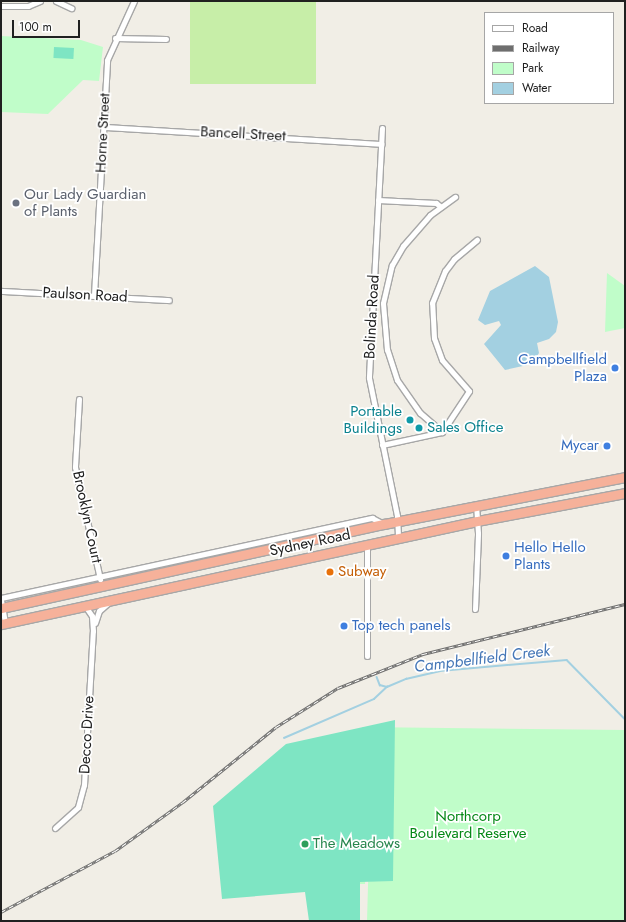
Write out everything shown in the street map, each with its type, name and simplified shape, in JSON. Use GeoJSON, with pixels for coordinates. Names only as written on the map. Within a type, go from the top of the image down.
{"type":"FeatureCollection","features":[{"type":"Feature","properties":{"kind":"highway","name":"Sydney Road"},"geometry":{"type":"LineString","coordinates":[[1,604],[14,605],[101,582],[243,550],[392,523],[625,477]]}},
{"type":"Feature","properties":{"kind":"highway","name":"Sydney Road"},"geometry":{"type":"LineString","coordinates":[[3,624],[477,521],[625,493]]}},
{"type":"Feature","properties":{"kind":"street"},"geometry":{"type":"LineString","coordinates":[[1,6],[28,6],[40,1]]}},
{"type":"Feature","properties":{"kind":"street"},"geometry":{"type":"LineString","coordinates":[[56,1],[71,8]]}},
{"type":"Feature","properties":{"kind":"street","name":"Horne Street"},"geometry":{"type":"LineString","coordinates":[[94,295],[107,60],[115,38],[134,1]]}},
{"type":"Feature","properties":{"kind":"street"},"geometry":{"type":"LineString","coordinates":[[115,38],[166,39]]}},
{"type":"Feature","properties":{"kind":"street","name":"Bancell Street"},"geometry":{"type":"LineString","coordinates":[[104,127],[381,144]]}},
{"type":"Feature","properties":{"kind":"street","name":"Bolinda Road"},"geometry":{"type":"LineString","coordinates":[[382,128],[369,378],[393,505],[392,523],[398,538]]}},
{"type":"Feature","properties":{"kind":"street"},"geometry":{"type":"LineString","coordinates":[[442,432],[420,413],[397,380],[387,354],[383,303],[392,266],[403,246],[441,207],[455,197]]}},
{"type":"Feature","properties":{"kind":"street"},"geometry":{"type":"LineString","coordinates":[[378,200],[436,203],[441,207]]}},
{"type":"Feature","properties":{"kind":"street"},"geometry":{"type":"LineString","coordinates":[[382,445],[442,432],[469,391],[442,360],[434,338],[432,303],[449,265],[477,240]]}},
{"type":"Feature","properties":{"kind":"street","name":"Paulson Road"},"geometry":{"type":"LineString","coordinates":[[1,291],[169,300]]}},
{"type":"Feature","properties":{"kind":"street","name":"Brooklyn Court"},"geometry":{"type":"LineString","coordinates":[[79,399],[75,467],[101,582]]}},
{"type":"Feature","properties":{"kind":"street"},"geometry":{"type":"LineString","coordinates":[[475,610],[476,506]]}},
{"type":"Feature","properties":{"kind":"street"},"geometry":{"type":"LineString","coordinates":[[367,545],[367,656]]}},
{"type":"Feature","properties":{"kind":"street","name":"Sydney Road"},"geometry":{"type":"LineString","coordinates":[[1,604],[25,594],[101,582]]}},
{"type":"Feature","properties":{"kind":"street","name":"Sydney Road"},"geometry":{"type":"LineString","coordinates":[[14,605],[25,594]]}},
{"type":"Feature","properties":{"kind":"street","name":"Decco Drive"},"geometry":{"type":"LineString","coordinates":[[93,632],[97,614],[111,600]]}},
{"type":"Feature","properties":{"kind":"street"},"geometry":{"type":"LineString","coordinates":[[1,604],[3,624]]}},
{"type":"Feature","properties":{"kind":"street","name":"Decco Drive"},"geometry":{"type":"LineString","coordinates":[[55,828],[73,813],[82,797],[93,632],[92,616],[85,606]]}},
{"type":"Feature","properties":{"kind":"green space"},"geometry":{"type":"Polygon","coordinates":[[[190,1],[316,1],[316,84],[190,84],[190,1]]]}},
{"type":"Feature","properties":{"kind":"green space"},"geometry":{"type":"Polygon","coordinates":[[[1,36],[81,40],[103,47],[99,81],[83,80],[48,114],[1,112],[1,36]]]}},
{"type":"Feature","properties":{"kind":"green space"},"geometry":{"type":"Polygon","coordinates":[[[54,47],[74,48],[73,59],[53,58],[54,47]]]}},
{"type":"Feature","properties":{"kind":"green space"},"geometry":{"type":"Polygon","coordinates":[[[607,273],[625,286],[625,328],[605,332],[607,273]]]}},
{"type":"Feature","properties":{"kind":"green space","name":"The Meadows"},"geometry":{"type":"Polygon","coordinates":[[[395,720],[393,881],[360,882],[360,921],[309,921],[305,892],[222,899],[213,806],[286,744],[395,720]]]}},
{"type":"Feature","properties":{"kind":"green space","name":"Northcorp Boulevard Reserve"},"geometry":{"type":"Polygon","coordinates":[[[362,727],[625,730],[625,921],[367,921],[370,814],[365,884],[359,884],[362,727]]]}},
{"type":"Feature","properties":{"kind":"water"},"geometry":{"type":"Polygon","coordinates":[[[535,266],[549,277],[558,322],[556,332],[549,339],[537,343],[539,353],[532,364],[505,370],[484,344],[501,325],[499,321],[485,325],[478,320],[490,291],[535,266]]]}},
{"type":"Feature","properties":{"kind":"waterway","name":"Campbellfield Creek"},"geometry":{"type":"LineString","coordinates":[[284,738],[374,699],[387,687],[406,679],[440,671],[567,660],[625,719]]}},
{"type":"Feature","properties":{"kind":"waterway"},"geometry":{"type":"LineString","coordinates":[[377,677],[380,685],[387,687]]}},
{"type":"Feature","properties":{"kind":"railway"},"geometry":{"type":"LineString","coordinates":[[1,912],[115,851],[183,802],[276,727],[338,688],[423,654],[625,604]]}},
{"type":"Feature","properties":{"kind":"place","name":"Our Lady Guardian of Plants"},"geometry":{"type":"Point","coordinates":[16,203]}},
{"type":"Feature","properties":{"kind":"place","name":"Campbellfield Plaza"},"geometry":{"type":"Point","coordinates":[615,368]}},
{"type":"Feature","properties":{"kind":"place","name":"Portable Buildings"},"geometry":{"type":"Point","coordinates":[410,420]}},
{"type":"Feature","properties":{"kind":"place","name":"Sales Office"},"geometry":{"type":"Point","coordinates":[419,428]}},
{"type":"Feature","properties":{"kind":"place","name":"Mycar"},"geometry":{"type":"Point","coordinates":[607,446]}},
{"type":"Feature","properties":{"kind":"place","name":"Hello Hello Plants"},"geometry":{"type":"Point","coordinates":[506,556]}},
{"type":"Feature","properties":{"kind":"place","name":"Subway"},"geometry":{"type":"Point","coordinates":[330,572]}},
{"type":"Feature","properties":{"kind":"place","name":"Top tech panels"},"geometry":{"type":"Point","coordinates":[344,626]}},
{"type":"Feature","properties":{"kind":"place","name":"The Meadows"},"geometry":{"type":"Point","coordinates":[305,844]}}]}
